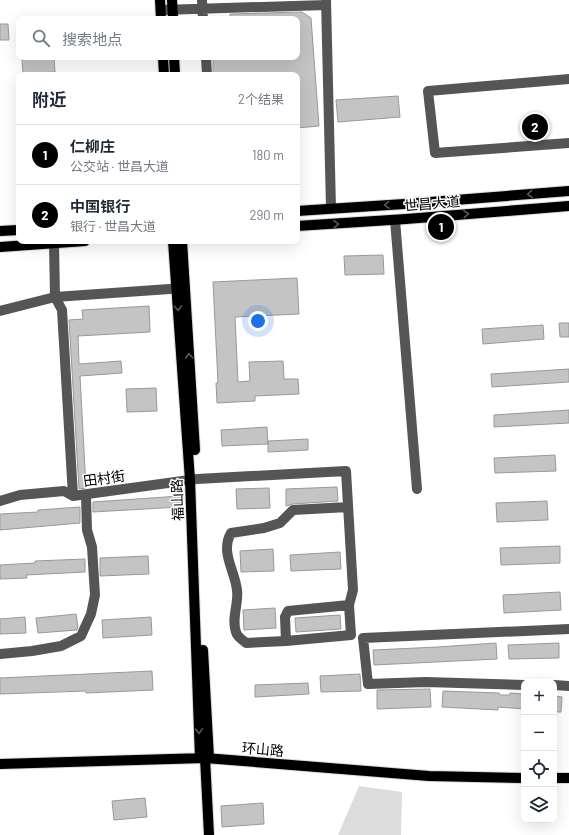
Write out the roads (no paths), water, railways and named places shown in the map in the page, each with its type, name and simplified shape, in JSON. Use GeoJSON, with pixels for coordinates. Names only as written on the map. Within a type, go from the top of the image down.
{"type":"FeatureCollection","features":[{"type":"Feature","properties":{"kind":"main road"},"geometry":{"type":"LineString","coordinates":[[163,60],[164,72]]}},
{"type":"Feature","properties":{"kind":"main road"},"geometry":{"type":"LineString","coordinates":[[174,60],[175,72]]}},
{"type":"Feature","properties":{"kind":"main road","name":"世昌大道"},"geometry":{"type":"LineString","coordinates":[[300,210],[404,204],[569,191]]}},
{"type":"Feature","properties":{"kind":"main road","name":"世昌大道"},"geometry":{"type":"LineString","coordinates":[[300,226],[569,206]]}},
{"type":"Feature","properties":{"kind":"main road"},"geometry":{"type":"LineString","coordinates":[[0,231],[16,230]]}},
{"type":"Feature","properties":{"kind":"main road"},"geometry":{"type":"LineString","coordinates":[[0,247],[40,244]]}},
{"type":"Feature","properties":{"kind":"main road"},"geometry":{"type":"LineString","coordinates":[[174,244],[181,288]]}},
{"type":"Feature","properties":{"kind":"main road"},"geometry":{"type":"LineString","coordinates":[[182,244],[181,288],[194,479],[202,633],[205,758],[209,835]]}},
{"type":"Feature","properties":{"kind":"main road","name":"环山路"},"geometry":{"type":"LineString","coordinates":[[0,764],[205,758],[429,776],[521,778]]}},
{"type":"Feature","properties":{"kind":"main road"},"geometry":{"type":"LineString","coordinates":[[557,778],[569,778]]}},
{"type":"Feature","properties":{"kind":"street"},"geometry":{"type":"LineString","coordinates":[[161,10],[326,2],[331,208]]}},
{"type":"Feature","properties":{"kind":"street"},"geometry":{"type":"LineString","coordinates":[[206,60],[207,72]]}},
{"type":"Feature","properties":{"kind":"street"},"geometry":{"type":"LineString","coordinates":[[569,79],[428,91],[435,153],[569,143]]}},
{"type":"Feature","properties":{"kind":"street"},"geometry":{"type":"LineString","coordinates":[[395,220],[417,489]]}},
{"type":"Feature","properties":{"kind":"street"},"geometry":{"type":"LineString","coordinates":[[54,244],[55,297],[62,310],[73,496]]}},
{"type":"Feature","properties":{"kind":"street"},"geometry":{"type":"LineString","coordinates":[[0,311],[55,297],[181,288]]}},
{"type":"Feature","properties":{"kind":"street","name":"田村街"},"geometry":{"type":"LineString","coordinates":[[0,501],[20,495],[64,491],[73,496],[86,495],[194,479],[346,471],[348,507]]}},
{"type":"Feature","properties":{"kind":"street"},"geometry":{"type":"LineString","coordinates":[[0,654],[61,646],[81,636],[91,614],[95,595],[92,548],[87,530],[86,495]]}},
{"type":"Feature","properties":{"kind":"street"},"geometry":{"type":"LineString","coordinates":[[348,507],[353,590],[349,605],[351,635],[246,643],[236,634],[234,622],[237,589],[227,556],[227,540],[231,533],[264,528],[280,523],[293,510],[348,507]]}},
{"type":"Feature","properties":{"kind":"street"},"geometry":{"type":"LineString","coordinates":[[286,641],[285,617],[288,611],[349,605]]}},
{"type":"Feature","properties":{"kind":"street"},"geometry":{"type":"LineString","coordinates":[[521,685],[426,682],[368,684],[363,638],[569,629]]}},
{"type":"Feature","properties":{"kind":"street"},"geometry":{"type":"LineString","coordinates":[[557,685],[569,686]]}},
{"type":"Feature","properties":{"kind":"place","name":"中国银行"},"geometry":{"type":"Point","coordinates":[535,127]}},
{"type":"Feature","properties":{"kind":"place","name":"仁柳庄"},"geometry":{"type":"Point","coordinates":[441,227]}}]}
